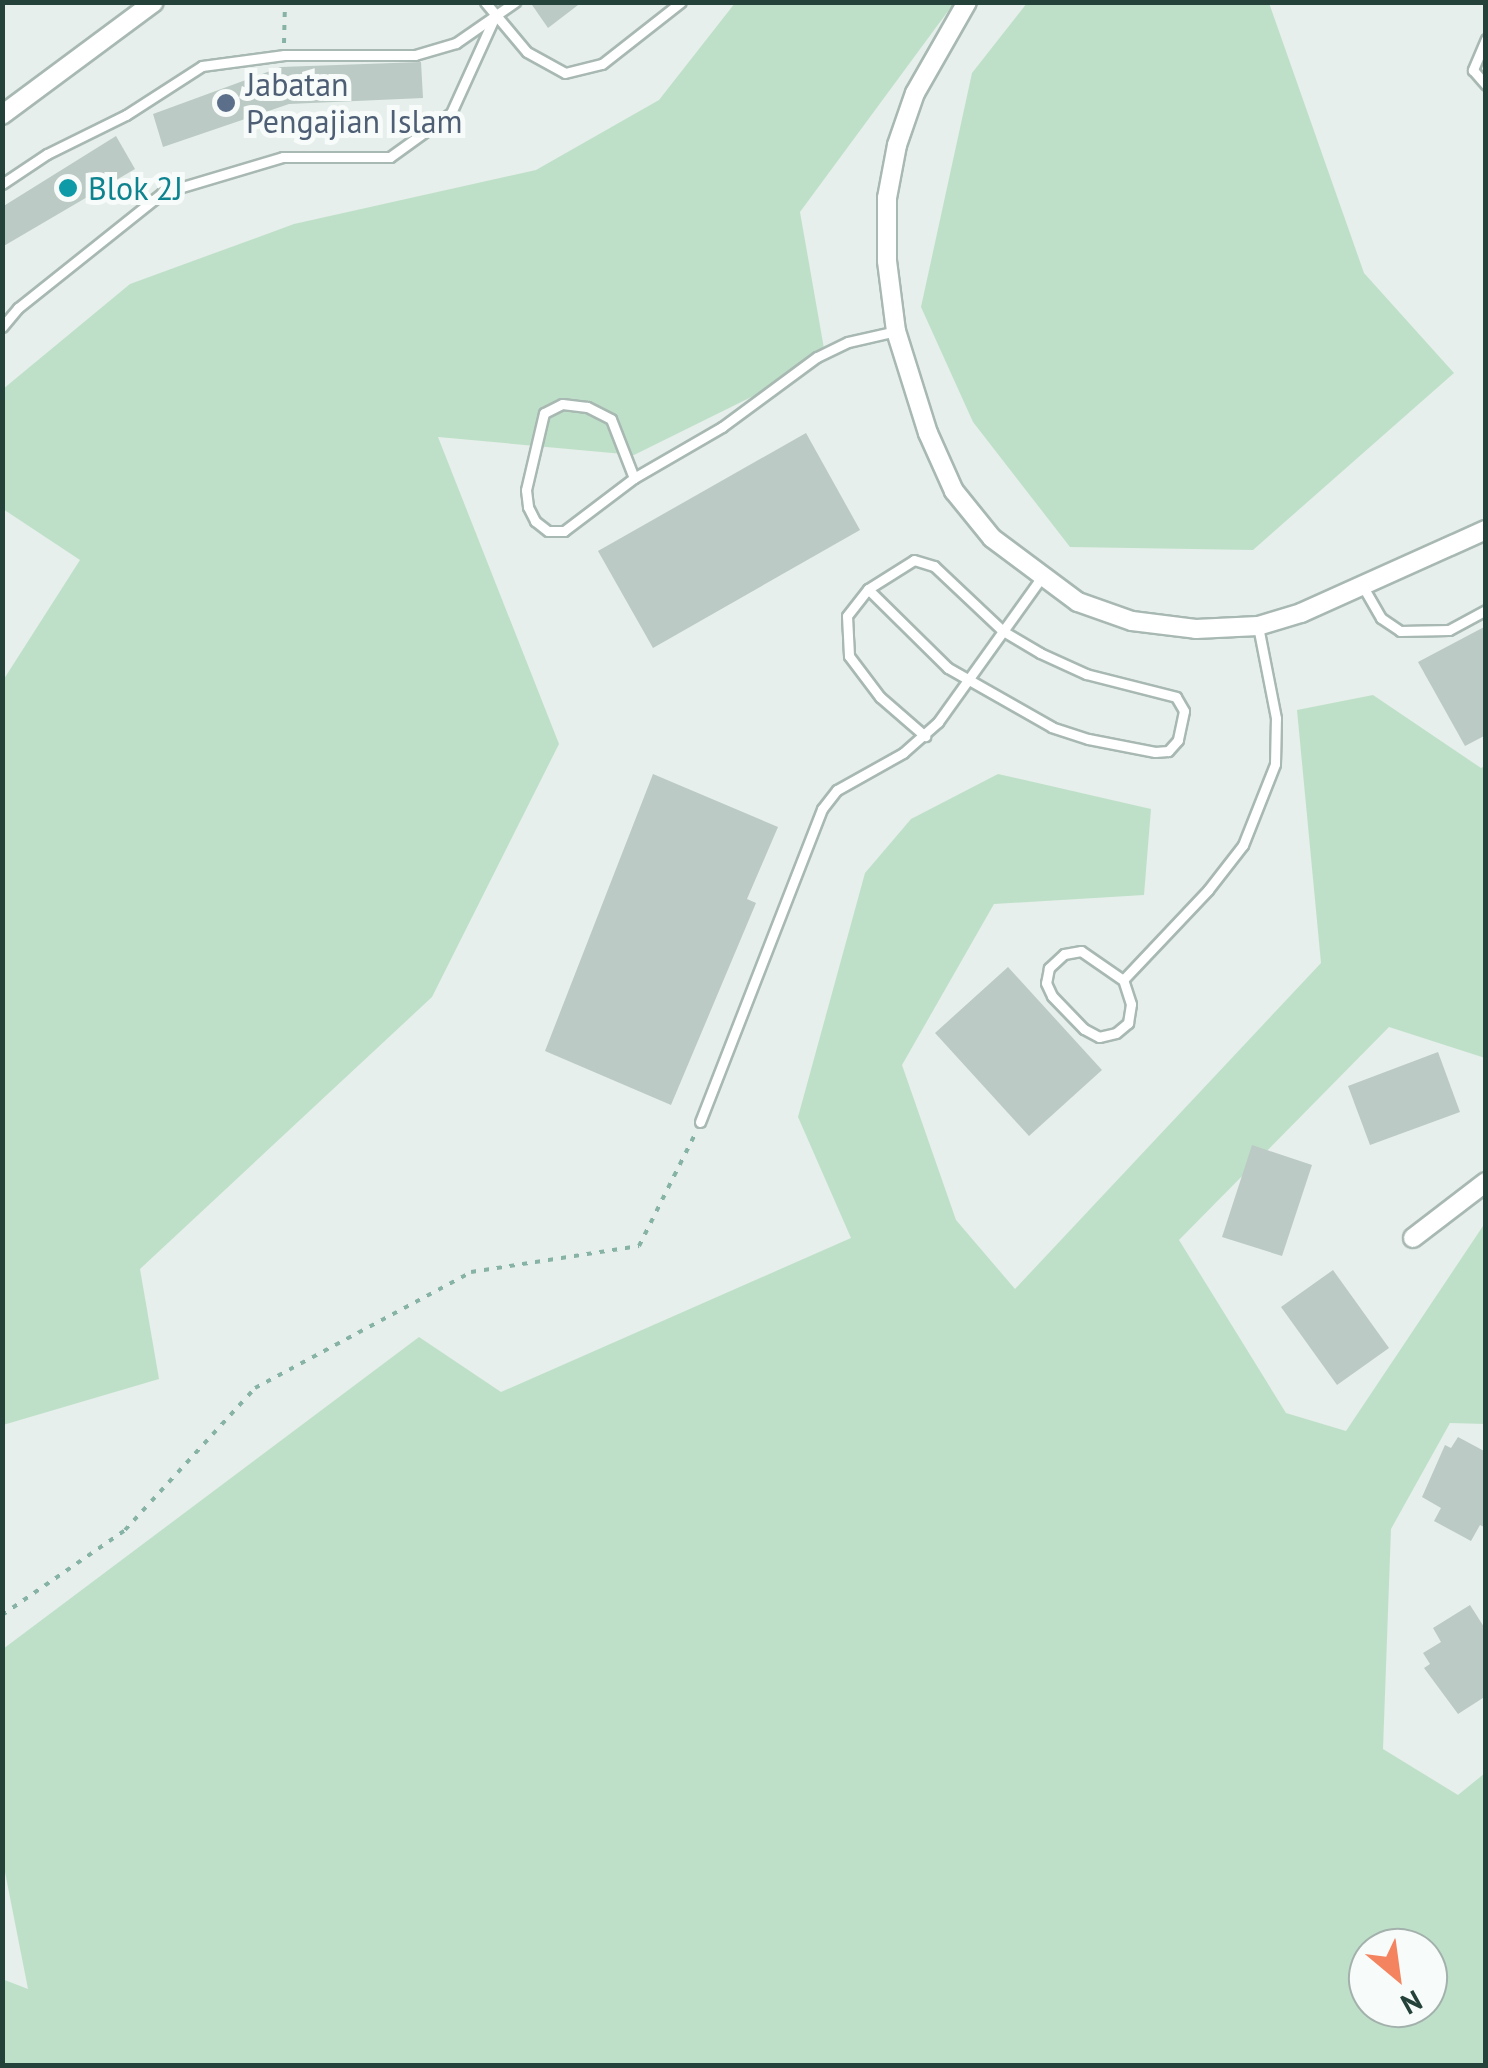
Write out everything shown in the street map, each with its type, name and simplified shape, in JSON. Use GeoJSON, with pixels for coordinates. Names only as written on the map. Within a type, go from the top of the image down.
{"type":"FeatureCollection","features":[{"type":"Feature","properties":{"kind":"street"},"geometry":{"type":"LineString","coordinates":[[2,115],[154,2]]}},
{"type":"Feature","properties":{"kind":"street"},"geometry":{"type":"LineString","coordinates":[[967,2],[915,93],[897,144],[887,198],[887,261],[896,331],[917,404],[954,491],[992,538],[1078,602],[1132,620],[1196,629],[1258,626],[1301,614],[1486,530]]}},
{"type":"Feature","properties":{"kind":"street"},"geometry":{"type":"LineString","coordinates":[[1413,1238],[1486,1182]]}},
{"type":"Feature","properties":{"kind":"lane"},"geometry":{"type":"LineString","coordinates":[[485,2],[494,18],[527,52],[565,73],[602,64],[681,2]]}},
{"type":"Feature","properties":{"kind":"lane"},"geometry":{"type":"LineString","coordinates":[[2,184],[46,154],[126,115],[202,66],[284,55],[415,54],[456,43],[515,2]]}},
{"type":"Feature","properties":{"kind":"lane"},"geometry":{"type":"LineString","coordinates":[[2,326],[18,308],[162,193],[283,157],[390,157],[451,113],[494,18]]}},
{"type":"Feature","properties":{"kind":"lane"},"geometry":{"type":"LineString","coordinates":[[1486,39],[1473,70],[1486,85]]}},
{"type":"Feature","properties":{"kind":"lane"},"geometry":{"type":"LineString","coordinates":[[634,478],[610,420],[588,407],[562,404],[544,414],[526,490],[534,521],[548,531],[564,532],[634,478],[722,427],[817,357],[848,342],[896,331]]}},
{"type":"Feature","properties":{"kind":"lane"},"geometry":{"type":"LineString","coordinates":[[868,589],[948,668],[1052,726],[1088,740],[1155,752],[1168,750],[1178,740],[1184,711],[1176,696],[1086,674],[1003,631],[934,566],[914,560],[868,589],[847,616],[849,656],[880,696],[925,736]]}},
{"type":"Feature","properties":{"kind":"lane"},"geometry":{"type":"LineString","coordinates":[[700,1122],[822,809],[860,773],[902,754],[925,736],[969,682],[1041,578]]}},
{"type":"Feature","properties":{"kind":"lane"},"geometry":{"type":"LineString","coordinates":[[1362,586],[1381,618],[1400,631],[1449,630],[1486,610]]}},
{"type":"Feature","properties":{"kind":"lane"},"geometry":{"type":"LineString","coordinates":[[1123,980],[1208,890],[1243,846],[1262,807],[1274,764],[1276,718],[1258,626]]}},
{"type":"Feature","properties":{"kind":"lane"},"geometry":{"type":"LineString","coordinates":[[1081,951],[1123,980],[1132,1004],[1128,1023],[1116,1033],[1100,1037],[1063,1007],[1046,983],[1049,968],[1064,954],[1081,951]]}},
{"type":"Feature","properties":{"kind":"path"},"geometry":{"type":"LineString","coordinates":[[284,55],[285,2]]}},
{"type":"Feature","properties":{"kind":"path"},"geometry":{"type":"LineString","coordinates":[[2,1615],[126,1530],[255,1388],[471,1272],[639,1246],[700,1122]]}},
{"type":"Feature","properties":{"kind":"green space"},"geometry":{"type":"Polygon","coordinates":[[[735,3],[954,3],[800,212],[826,360],[634,455],[438,437],[559,744],[432,997],[140,1269],[159,1379],[3,1425],[2,682],[80,560],[3,509],[3,389],[130,284],[294,224],[536,170],[659,100],[735,3]]]}},
{"type":"Feature","properties":{"kind":"green space"},"geometry":{"type":"Polygon","coordinates":[[[1027,3],[1269,3],[1364,273],[1454,373],[1253,550],[1070,547],[973,422],[921,307],[972,73],[1027,3]]]}},
{"type":"Feature","properties":{"kind":"green space"},"geometry":{"type":"Polygon","coordinates":[[[1373,695],[1481,768],[1485,766],[1485,1058],[1389,1027],[1179,1240],[1286,1413],[1346,1431],[1485,1223],[1485,1424],[1450,1423],[1391,1529],[1383,1749],[1458,1795],[1485,1773],[1485,2065],[3,2065],[2,1979],[28,1989],[3,1862],[3,1649],[419,1337],[501,1392],[851,1238],[798,1117],[865,873],[911,819],[998,774],[1151,809],[1144,895],[994,904],[902,1065],[956,1220],[1015,1289],[1321,963],[1297,710],[1373,695]]]}},
{"type":"Feature","properties":{"kind":"building"},"geometry":{"type":"Polygon","coordinates":[[[530,2],[582,2],[548,28],[530,2]]]}},
{"type":"Feature","properties":{"kind":"building"},"geometry":{"type":"Polygon","coordinates":[[[421,62],[423,98],[289,104],[163,147],[153,114],[281,67],[421,62]]]}},
{"type":"Feature","properties":{"kind":"building","name":"Blok 2J"},"geometry":{"type":"Polygon","coordinates":[[[116,136],[135,169],[2,247],[2,207],[116,136]]]}},
{"type":"Feature","properties":{"kind":"building"},"geometry":{"type":"Polygon","coordinates":[[[806,433],[860,530],[653,648],[598,551],[806,433]]]}},
{"type":"Feature","properties":{"kind":"building"},"geometry":{"type":"Polygon","coordinates":[[[1486,626],[1486,735],[1465,746],[1418,662],[1486,626]]]}},
{"type":"Feature","properties":{"kind":"building"},"geometry":{"type":"Polygon","coordinates":[[[653,774],[778,827],[747,899],[756,903],[671,1105],[545,1051],[653,774]]]}},
{"type":"Feature","properties":{"kind":"building"},"geometry":{"type":"Polygon","coordinates":[[[1008,967],[1102,1070],[1029,1136],[935,1033],[1008,967]]]}},
{"type":"Feature","properties":{"kind":"building"},"geometry":{"type":"Polygon","coordinates":[[[1438,1052],[1460,1112],[1370,1145],[1348,1086],[1438,1052]]]}},
{"type":"Feature","properties":{"kind":"building"},"geometry":{"type":"Polygon","coordinates":[[[1252,1145],[1312,1165],[1282,1256],[1222,1237],[1252,1145]]]}},
{"type":"Feature","properties":{"kind":"building"},"geometry":{"type":"Polygon","coordinates":[[[1333,1270],[1389,1348],[1337,1385],[1281,1307],[1333,1270]]]}},
{"type":"Feature","properties":{"kind":"building"},"geometry":{"type":"Polygon","coordinates":[[[1458,1437],[1486,1452],[1486,1528],[1480,1525],[1471,1541],[1434,1521],[1441,1508],[1422,1497],[1445,1445],[1451,1448],[1458,1437]]]}},
{"type":"Feature","properties":{"kind":"building"},"geometry":{"type":"Polygon","coordinates":[[[1470,1605],[1486,1630],[1486,1696],[1458,1714],[1424,1668],[1430,1664],[1423,1653],[1441,1642],[1433,1628],[1470,1605]]]}},
{"type":"Feature","properties":{"kind":"place","name":"Jabatan Pengajian Islam"},"geometry":{"type":"Point","coordinates":[226,103]}},
{"type":"Feature","properties":{"kind":"place","name":"Blok 2J"},"geometry":{"type":"Point","coordinates":[68,188]}}]}
